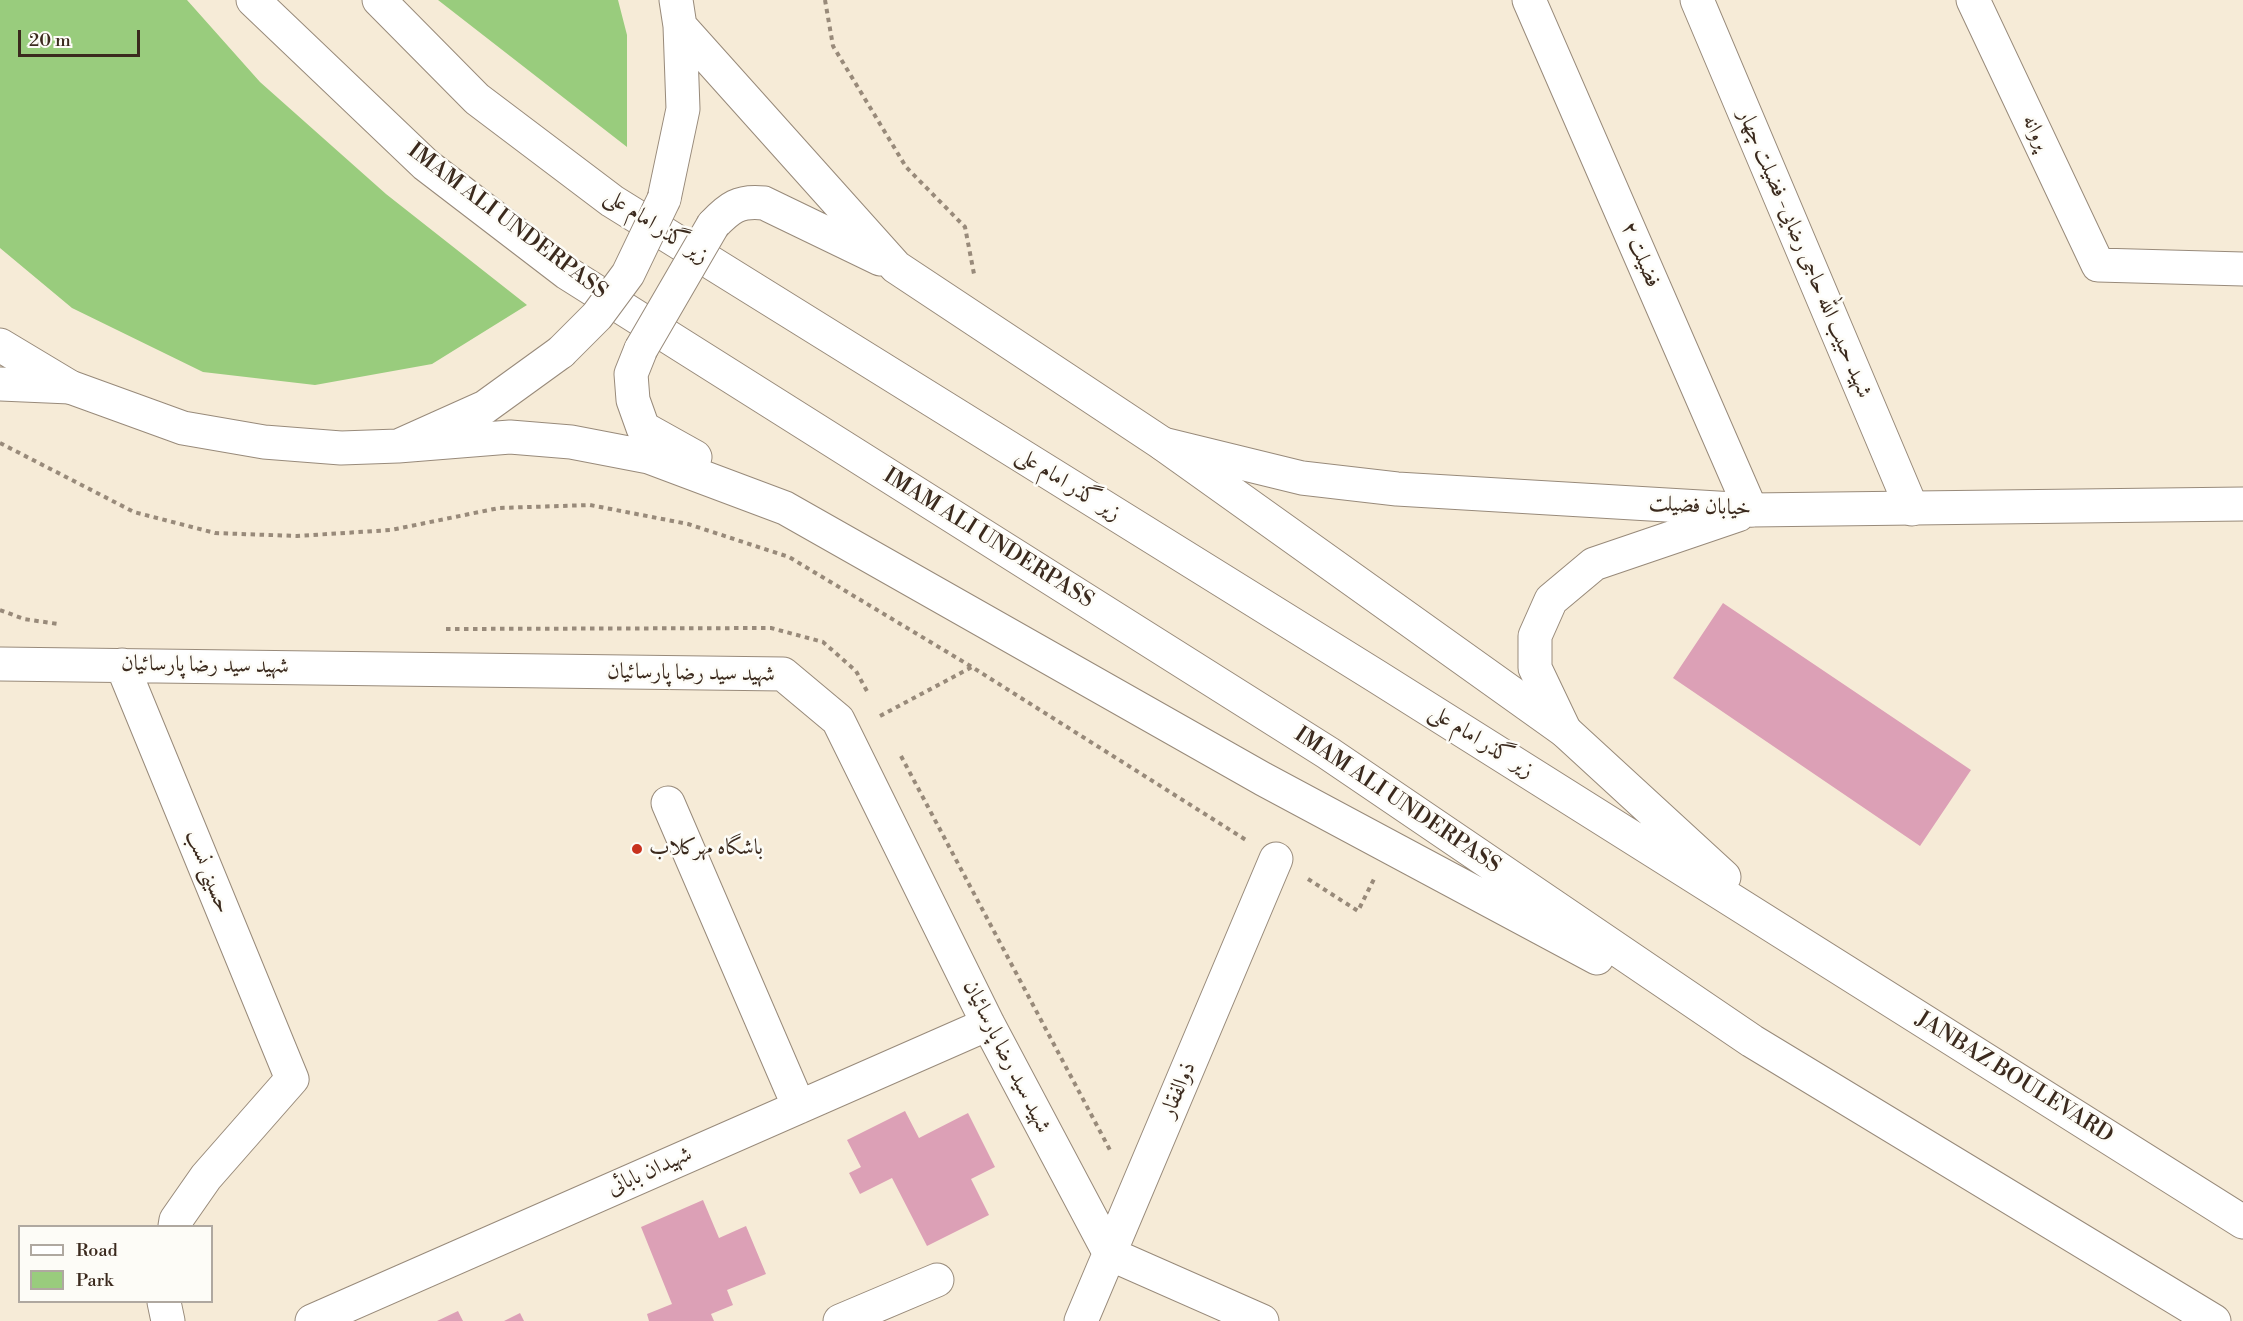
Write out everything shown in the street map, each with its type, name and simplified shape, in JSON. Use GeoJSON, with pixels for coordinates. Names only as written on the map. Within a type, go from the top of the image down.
{"type":"FeatureCollection","features":[{"type":"Feature","properties":{"kind":"main road","name":"IMAM ALI UNDERPASS"},"geometry":{"type":"LineString","coordinates":[[253,0],[426,165],[567,273],[1328,753],[1752,1041]]}},
{"type":"Feature","properties":{"kind":"main road","name":"زیر گذر امام علی"},"geometry":{"type":"LineString","coordinates":[[379,0],[477,99],[612,201],[1785,933]]}},
{"type":"Feature","properties":{"kind":"main road","name":"فضیلت ۲"},"geometry":{"type":"LineString","coordinates":[[1529,0],[1751,510]]}},
{"type":"Feature","properties":{"kind":"main road","name":"شهید حبیب الله حاجی رضایی- فضیلت چهار"},"geometry":{"type":"LineString","coordinates":[[1697,0],[1912,509]]}},
{"type":"Feature","properties":{"kind":"main road","name":"پروانه"},"geometry":{"type":"LineString","coordinates":[[1973,0],[2098,265],[2243,269]]}},
{"type":"Feature","properties":{"kind":"main road"},"geometry":{"type":"LineString","coordinates":[[678,13],[896,267]]}},
{"type":"Feature","properties":{"kind":"main road"},"geometry":{"type":"LineString","coordinates":[[398,446],[485,407],[561,352],[597,316],[628,274],[664,199],[683,109],[678,13]]}},
{"type":"Feature","properties":{"kind":"main road"},"geometry":{"type":"LineString","coordinates":[[1785,933],[1565,731],[1163,444],[983,324],[896,267],[764,203],[747,201],[729,208],[713,225],[641,349],[631,374],[633,400],[643,428],[1253,773],[1752,1041],[2214,1321]]}},
{"type":"Feature","properties":{"kind":"main road"},"geometry":{"type":"LineString","coordinates":[[0,345],[70,387],[183,428],[264,442],[341,448],[510,437],[571,442],[649,457],[785,507]]}},
{"type":"Feature","properties":{"kind":"main road"},"geometry":{"type":"LineString","coordinates":[[0,384],[70,387]]}},
{"type":"Feature","properties":{"kind":"main road","name":"خیابان فضیلت"},"geometry":{"type":"LineString","coordinates":[[1163,444],[1302,478],[1397,489],[1751,510],[2243,504]]}},
{"type":"Feature","properties":{"kind":"main road"},"geometry":{"type":"LineString","coordinates":[[1565,731],[1535,668],[1535,636],[1551,600],[1594,564],[1751,510]]}},
{"type":"Feature","properties":{"kind":"main road","name":"شهید سید رضا پارسائیان"},"geometry":{"type":"LineString","coordinates":[[0,664],[783,674],[838,720],[988,1023],[1110,1254]]}},
{"type":"Feature","properties":{"kind":"main road","name":"حسینی نسب"},"geometry":{"type":"LineString","coordinates":[[122,665],[292,1079],[206,1177],[176,1220],[175,1225]]}},
{"type":"Feature","properties":{"kind":"main road"},"geometry":{"type":"LineString","coordinates":[[668,803],[799,1107]]}},
{"type":"Feature","properties":{"kind":"main road","name":"ذوالفقار"},"geometry":{"type":"LineString","coordinates":[[1082,1321],[1276,859]]}},
{"type":"Feature","properties":{"kind":"main road","name":"JANBAZ BOULEVARD"},"geometry":{"type":"LineString","coordinates":[[1785,933],[2243,1222]]}},
{"type":"Feature","properties":{"kind":"main road","name":"شهیدان بابائی"},"geometry":{"type":"LineString","coordinates":[[312,1321],[988,1023]]}},
{"type":"Feature","properties":{"kind":"main road"},"geometry":{"type":"LineString","coordinates":[[1110,1254],[1262,1321]]}},
{"type":"Feature","properties":{"kind":"main road"},"geometry":{"type":"LineString","coordinates":[[840,1321],[937,1280]]}},
{"type":"Feature","properties":{"kind":"main road"},"geometry":{"type":"LineString","coordinates":[[164,1303],[168,1321]]}},
{"type":"Feature","properties":{"kind":"path"},"geometry":{"type":"LineString","coordinates":[[825,0],[833,46],[906,167],[965,227],[983,324]]}},
{"type":"Feature","properties":{"kind":"path"},"geometry":{"type":"LineString","coordinates":[[0,444],[134,512],[215,533],[297,536],[380,531],[499,508],[590,506],[688,524],[789,557],[972,668],[1358,911],[1390,847]]}},
{"type":"Feature","properties":{"kind":"path"},"geometry":{"type":"LineString","coordinates":[[0,610],[24,619],[66,626]]}},
{"type":"Feature","properties":{"kind":"path"},"geometry":{"type":"LineString","coordinates":[[438,629],[771,628],[823,642],[856,671],[870,698]]}},
{"type":"Feature","properties":{"kind":"path"},"geometry":{"type":"LineString","coordinates":[[880,716],[972,668]]}},
{"type":"Feature","properties":{"kind":"path"},"geometry":{"type":"LineString","coordinates":[[875,707],[885,726]]}},
{"type":"Feature","properties":{"kind":"path"},"geometry":{"type":"LineString","coordinates":[[896,747],[1134,1195]]}},
{"type":"Feature","properties":{"kind":"green space"},"geometry":{"type":"Polygon","coordinates":[[[0,0],[187,0],[260,82],[386,194],[527,305],[432,364],[315,385],[203,372],[72,308],[0,248],[0,0]]]}},
{"type":"Feature","properties":{"kind":"green space"},"geometry":{"type":"Polygon","coordinates":[[[438,0],[618,0],[627,35],[627,147],[438,0]]]}},
{"type":"Feature","properties":{"kind":"building"},"geometry":{"type":"Polygon","coordinates":[[[1723,603],[1971,770],[1920,846],[1673,678],[1723,603]]]}},
{"type":"Feature","properties":{"kind":"building"},"geometry":{"type":"Polygon","coordinates":[[[905,1111],[919,1138],[968,1113],[995,1167],[971,1179],[989,1215],[927,1246],[892,1178],[860,1194],[849,1173],[861,1167],[847,1140],[905,1111]]]}},
{"type":"Feature","properties":{"kind":"building"},"geometry":{"type":"Polygon","coordinates":[[[703,1200],[719,1238],[746,1226],[766,1274],[727,1290],[733,1305],[711,1314],[714,1321],[649,1321],[647,1314],[672,1304],[641,1227],[703,1200]]]}},
{"type":"Feature","properties":{"kind":"building"},"geometry":{"type":"Polygon","coordinates":[[[458,1311],[463,1321],[437,1321],[458,1311]]]}},
{"type":"Feature","properties":{"kind":"building"},"geometry":{"type":"Polygon","coordinates":[[[520,1313],[524,1321],[504,1321],[520,1313]]]}},
{"type":"Feature","properties":{"kind":"place","name":"باشگاه مهرکلاب"},"geometry":{"type":"Point","coordinates":[637,849]}}]}
